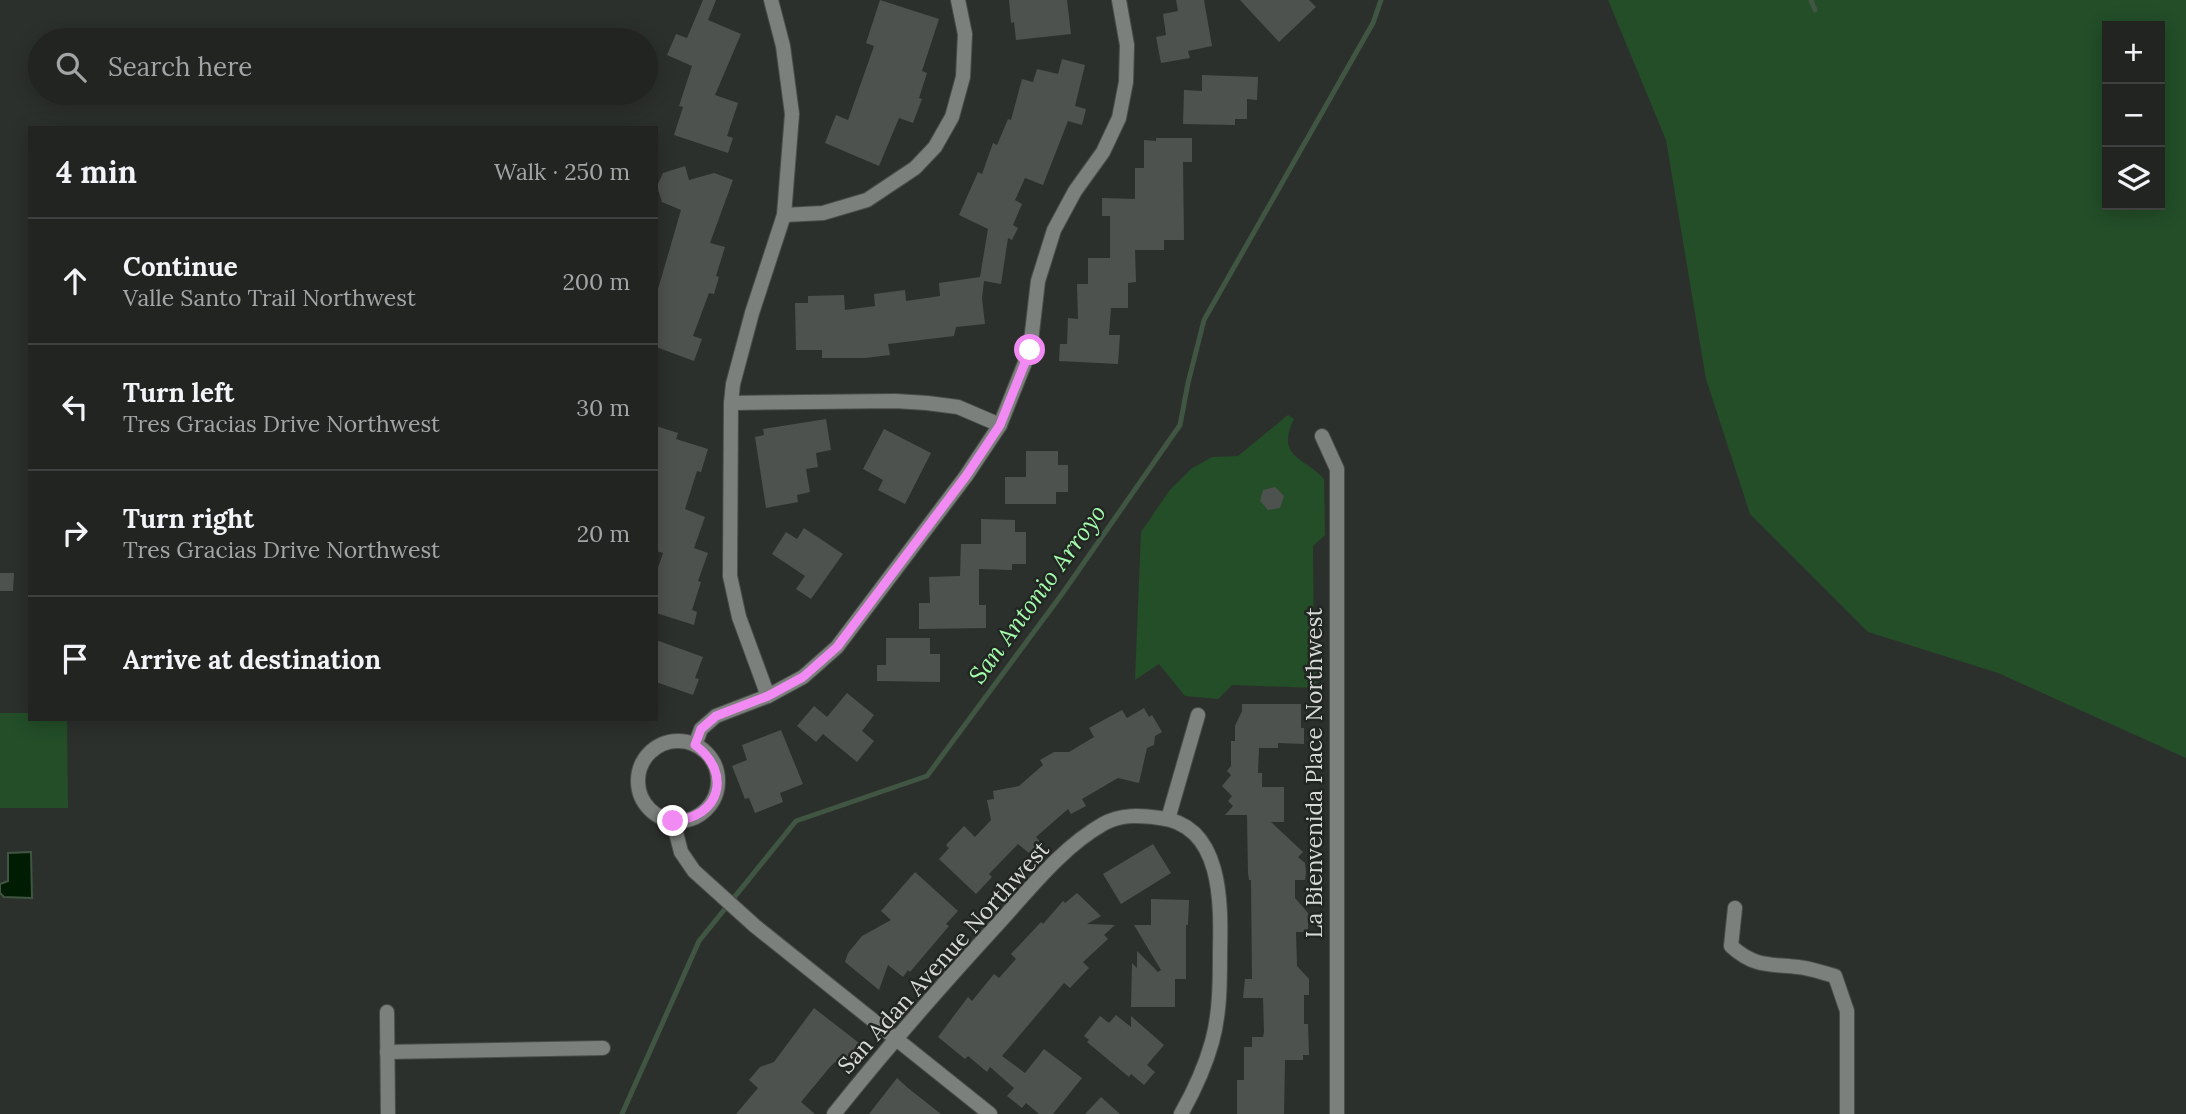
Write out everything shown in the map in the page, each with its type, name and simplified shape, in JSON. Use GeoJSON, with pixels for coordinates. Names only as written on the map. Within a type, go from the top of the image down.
{"type":"FeatureCollection","features":[{"type":"Feature","properties":{"kind":"street"},"geometry":{"type":"LineString","coordinates":[[768,696],[739,617],[730,576],[733,384],[784,215],[792,114],[783,46],[771,0]]}},
{"type":"Feature","properties":{"kind":"street"},"geometry":{"type":"LineString","coordinates":[[784,215],[823,213],[867,200],[915,168],[935,147],[952,117],[963,77],[965,34],[958,0]]}},
{"type":"Feature","properties":{"kind":"street"},"geometry":{"type":"LineString","coordinates":[[695,745],[701,729],[716,716],[768,696],[803,677],[837,647],[966,476],[1000,425],[1030,350],[1038,281],[1054,230],[1075,191],[1103,152],[1119,118],[1126,82],[1127,45],[1119,0]]}},
{"type":"Feature","properties":{"kind":"street"},"geometry":{"type":"LineString","coordinates":[[731,403],[927,403],[957,408],[1000,425]]}},
{"type":"Feature","properties":{"kind":"street","name":"La Bienvenida Place Northwest"},"geometry":{"type":"LineString","coordinates":[[1322,436],[1336,469],[1337,1114]]}},
{"type":"Feature","properties":{"kind":"street"},"geometry":{"type":"LineString","coordinates":[[1181,1114],[1196,1088],[1212,1040],[1220,991],[1221,907],[1215,870],[1202,841],[1190,829],[1168,819],[1198,715]]}},
{"type":"Feature","properties":{"kind":"street"},"geometry":{"type":"LineString","coordinates":[[681,741],[695,745],[706,753],[714,765],[718,780],[716,794],[700,815],[673,821],[660,817],[649,809],[641,797],[638,784],[641,767],[648,755],[667,743],[681,741]]}},
{"type":"Feature","properties":{"kind":"street","name":"San Adan Avenue Northwest"},"geometry":{"type":"LineString","coordinates":[[834,1114],[894,1039],[1047,870],[1103,824],[1120,817],[1168,819]]}},
{"type":"Feature","properties":{"kind":"street"},"geometry":{"type":"LineString","coordinates":[[673,821],[681,852],[694,871],[755,926],[990,1114]]}},
{"type":"Feature","properties":{"kind":"street"},"geometry":{"type":"LineString","coordinates":[[1735,908],[1731,946],[1744,957],[1762,964],[1801,967],[1835,976],[1847,1011],[1847,1114]]}},
{"type":"Feature","properties":{"kind":"street"},"geometry":{"type":"LineString","coordinates":[[387,1012],[388,1114]]}},
{"type":"Feature","properties":{"kind":"street"},"geometry":{"type":"LineString","coordinates":[[387,1052],[603,1048]]}},
{"type":"Feature","properties":{"kind":"shaded area"},"geometry":{"type":"Polygon","coordinates":[[[1608,0],[2186,0],[2186,758],[1998,673],[1868,632],[1750,514],[1706,379],[1666,140],[1608,0]]]}},
{"type":"Feature","properties":{"kind":"shaded area"},"geometry":{"type":"Polygon","coordinates":[[[1288,415],[1294,419],[1289,432],[1290,449],[1324,479],[1325,535],[1313,546],[1316,688],[1232,685],[1218,699],[1185,696],[1159,664],[1135,680],[1141,532],[1169,491],[1191,469],[1212,457],[1238,456],[1288,415]]]}},
{"type":"Feature","properties":{"kind":"shaded area"},"geometry":{"type":"Polygon","coordinates":[[[0,713],[28,713],[28,721],[67,721],[68,808],[0,808],[0,713]]]}},
{"type":"Feature","properties":{"kind":"shaded area"},"geometry":{"type":"Polygon","coordinates":[[[31,852],[32,898],[4,897],[0,893],[0,884],[8,881],[8,853],[31,852]]]}},
{"type":"Feature","properties":{"kind":"building"},"geometry":{"type":"Polygon","coordinates":[[[703,0],[716,0],[708,20],[741,34],[715,95],[738,103],[727,136],[733,138],[728,153],[674,135],[683,107],[679,106],[692,66],[667,55],[676,34],[687,38],[703,0]]]}},
{"type":"Feature","properties":{"kind":"building"},"geometry":{"type":"Polygon","coordinates":[[[880,0],[939,19],[922,71],[927,73],[919,98],[922,99],[913,123],[899,118],[879,166],[825,143],[836,115],[848,120],[874,46],[866,43],[880,0]]]}},
{"type":"Feature","properties":{"kind":"building"},"geometry":{"type":"Polygon","coordinates":[[[1009,0],[1067,0],[1071,34],[1016,40],[1009,0]]]}},
{"type":"Feature","properties":{"kind":"building"},"geometry":{"type":"Polygon","coordinates":[[[1176,0],[1204,0],[1212,46],[1188,51],[1190,58],[1161,63],[1156,37],[1166,35],[1163,14],[1178,11],[1176,0]]]}},
{"type":"Feature","properties":{"kind":"building"},"geometry":{"type":"Polygon","coordinates":[[[1240,0],[1309,0],[1316,7],[1279,42],[1240,0]]]}},
{"type":"Feature","properties":{"kind":"building"},"geometry":{"type":"Polygon","coordinates":[[[1062,59],[1085,65],[1075,106],[1086,109],[1082,125],[1068,121],[1043,185],[1025,178],[1015,200],[1022,204],[1013,225],[1018,228],[1012,240],[1008,238],[1001,284],[984,281],[982,298],[985,324],[956,327],[954,336],[888,344],[890,355],[822,358],[822,350],[796,350],[795,303],[808,303],[808,296],[844,295],[845,310],[875,306],[874,294],[905,290],[906,301],[940,296],[939,283],[980,277],[988,229],[959,215],[978,172],[982,174],[993,143],[997,145],[1008,119],[1011,120],[1022,79],[1033,82],[1037,69],[1058,74],[1062,59]]]}},
{"type":"Feature","properties":{"kind":"building"},"geometry":{"type":"Polygon","coordinates":[[[1202,75],[1258,77],[1257,100],[1247,99],[1247,119],[1235,119],[1235,125],[1183,124],[1184,90],[1202,91],[1202,75]]]}},
{"type":"Feature","properties":{"kind":"building"},"geometry":{"type":"Polygon","coordinates":[[[1156,138],[1192,138],[1192,162],[1183,162],[1184,240],[1164,240],[1164,250],[1135,250],[1136,282],[1128,283],[1128,308],[1111,308],[1109,335],[1120,335],[1118,364],[1059,361],[1060,344],[1067,344],[1068,318],[1078,319],[1077,284],[1088,284],[1088,258],[1110,258],[1110,216],[1102,216],[1102,198],[1135,199],[1135,168],[1144,168],[1144,140],[1156,141],[1156,138]]]}},
{"type":"Feature","properties":{"kind":"building"},"geometry":{"type":"Polygon","coordinates":[[[685,166],[689,180],[714,173],[733,180],[710,243],[725,247],[716,276],[719,277],[714,294],[709,293],[693,336],[702,339],[694,361],[658,348],[658,289],[681,210],[662,202],[658,184],[663,173],[685,166]]]}},
{"type":"Feature","properties":{"kind":"building"},"geometry":{"type":"Polygon","coordinates":[[[826,419],[831,450],[816,453],[818,467],[806,469],[810,492],[797,495],[798,502],[766,508],[755,437],[764,435],[763,429],[826,419]]]}},
{"type":"Feature","properties":{"kind":"building"},"geometry":{"type":"Polygon","coordinates":[[[658,427],[678,433],[676,439],[708,449],[701,472],[697,471],[685,509],[705,517],[694,548],[708,553],[692,610],[697,612],[694,625],[658,614],[658,568],[663,553],[658,552],[658,427]]]}},
{"type":"Feature","properties":{"kind":"building"},"geometry":{"type":"Polygon","coordinates":[[[884,429],[931,453],[905,504],[878,490],[883,480],[863,469],[884,429]]]}},
{"type":"Feature","properties":{"kind":"building"},"geometry":{"type":"Polygon","coordinates":[[[1026,451],[1058,451],[1058,465],[1068,465],[1068,492],[1056,492],[1056,504],[1005,504],[1005,477],[1026,477],[1026,451]]]}},
{"type":"Feature","properties":{"kind":"building"},"geometry":{"type":"Polygon","coordinates":[[[1275,487],[1284,496],[1280,508],[1268,510],[1260,501],[1263,490],[1275,487]]]}},
{"type":"Feature","properties":{"kind":"building"},"geometry":{"type":"Polygon","coordinates":[[[981,519],[1015,520],[1015,532],[1026,532],[1026,564],[1012,564],[1012,570],[979,569],[979,605],[986,605],[986,628],[919,629],[919,603],[930,603],[929,577],[960,576],[961,544],[981,544],[981,519]]]}},
{"type":"Feature","properties":{"kind":"building"},"geometry":{"type":"Polygon","coordinates":[[[804,528],[843,554],[811,599],[796,589],[805,576],[772,554],[786,532],[797,539],[804,528]]]}},
{"type":"Feature","properties":{"kind":"building"},"geometry":{"type":"Polygon","coordinates":[[[0,573],[14,573],[13,591],[0,591],[0,573]]]}},
{"type":"Feature","properties":{"kind":"building"},"geometry":{"type":"Polygon","coordinates":[[[886,638],[930,638],[930,654],[940,654],[940,682],[877,681],[877,665],[886,665],[886,638]]]}},
{"type":"Feature","properties":{"kind":"building"},"geometry":{"type":"Polygon","coordinates":[[[658,641],[703,657],[695,678],[699,679],[693,695],[658,683],[658,641]]]}},
{"type":"Feature","properties":{"kind":"building"},"geometry":{"type":"Polygon","coordinates":[[[847,693],[874,715],[862,731],[874,741],[857,762],[823,734],[816,742],[797,726],[814,706],[827,717],[847,693]]]}},
{"type":"Feature","properties":{"kind":"building"},"geometry":{"type":"Polygon","coordinates":[[[1242,704],[1301,704],[1301,728],[1304,728],[1304,744],[1278,743],[1278,748],[1259,748],[1258,773],[1262,773],[1262,787],[1284,787],[1284,822],[1271,822],[1303,852],[1298,857],[1305,863],[1306,872],[1305,880],[1295,880],[1295,898],[1308,913],[1308,932],[1296,932],[1297,966],[1309,979],[1309,995],[1304,995],[1304,1024],[1308,1024],[1309,1055],[1303,1055],[1303,1060],[1285,1060],[1284,1114],[1237,1114],[1237,1080],[1244,1080],[1244,1047],[1252,1047],[1252,1037],[1263,1037],[1264,1032],[1263,998],[1243,998],[1245,979],[1252,979],[1247,815],[1225,815],[1233,806],[1228,801],[1232,796],[1222,786],[1231,775],[1227,771],[1231,766],[1231,741],[1235,741],[1235,726],[1242,711],[1242,704]]]}},
{"type":"Feature","properties":{"kind":"building"},"geometry":{"type":"Polygon","coordinates":[[[1144,708],[1149,717],[1152,715],[1162,732],[1155,736],[1154,745],[1147,748],[1139,783],[1118,778],[1082,799],[1086,806],[1071,814],[1068,809],[1036,837],[1041,843],[1029,853],[1018,844],[989,874],[992,877],[976,894],[939,859],[949,848],[946,845],[964,826],[975,837],[991,820],[987,800],[994,799],[993,791],[1019,786],[1043,765],[1040,760],[1054,752],[1069,752],[1094,737],[1089,728],[1122,710],[1127,718],[1144,708]]]}},
{"type":"Feature","properties":{"kind":"building"},"geometry":{"type":"Polygon","coordinates":[[[781,730],[803,784],[780,793],[783,802],[755,813],[749,798],[745,799],[732,766],[747,760],[742,745],[781,730]]]}},
{"type":"Feature","properties":{"kind":"building"},"geometry":{"type":"Polygon","coordinates":[[[1153,844],[1171,873],[1121,904],[1103,874],[1153,844]]]}},
{"type":"Feature","properties":{"kind":"building"},"geometry":{"type":"Polygon","coordinates":[[[915,872],[958,911],[946,924],[949,926],[910,972],[908,970],[903,977],[888,965],[879,990],[845,962],[848,953],[862,936],[891,920],[881,911],[915,872]]]}},
{"type":"Feature","properties":{"kind":"building"},"geometry":{"type":"Polygon","coordinates":[[[1077,893],[1101,916],[1087,924],[1115,925],[1104,935],[1108,939],[1083,962],[1089,968],[1070,988],[1064,983],[1002,1056],[1025,1073],[1044,1049],[1082,1078],[1053,1114],[1039,1114],[1026,1103],[1022,1108],[1007,1096],[1014,1088],[990,1067],[987,1072],[968,1056],[965,1059],[938,1037],[968,997],[972,1001],[994,974],[999,978],[1016,959],[1011,954],[1063,901],[1065,903],[1077,893]]]}},
{"type":"Feature","properties":{"kind":"building"},"geometry":{"type":"Polygon","coordinates":[[[1151,899],[1189,900],[1186,979],[1175,979],[1175,1007],[1131,1007],[1132,963],[1137,968],[1137,951],[1158,972],[1161,970],[1134,925],[1151,925],[1151,899]]]}},
{"type":"Feature","properties":{"kind":"building"},"geometry":{"type":"Polygon","coordinates":[[[814,1008],[863,1046],[842,1068],[835,1062],[801,1102],[815,1114],[736,1114],[758,1088],[749,1080],[760,1067],[774,1062],[814,1008]]]}},
{"type":"Feature","properties":{"kind":"building"},"geometry":{"type":"Polygon","coordinates":[[[1116,1015],[1131,1027],[1131,1016],[1164,1045],[1147,1065],[1155,1072],[1144,1085],[1131,1074],[1129,1077],[1087,1042],[1089,1040],[1084,1036],[1100,1016],[1109,1023],[1116,1015]]]}},
{"type":"Feature","properties":{"kind":"building"},"geometry":{"type":"Polygon","coordinates":[[[897,1078],[908,1088],[941,1114],[869,1114],[897,1078]]]}},
{"type":"Feature","properties":{"kind":"building"},"geometry":{"type":"Polygon","coordinates":[[[1101,1097],[1120,1114],[1085,1114],[1101,1097]]]}},
{"type":"Feature","properties":{"kind":"waterway","name":"San Antonio Arroyo"},"geometry":{"type":"LineString","coordinates":[[622,1114],[699,941],[796,821],[927,776],[1062,594],[1180,425],[1204,320],[1373,23],[1381,0]]}},
{"type":"Feature","properties":{"kind":"waterway"},"geometry":{"type":"LineString","coordinates":[[1811,0],[1815,10]]}},
{"type":"Feature","properties":{"kind":"route"},"geometry":{"type":"LineString","coordinates":[[673,821],[700,815],[716,794],[718,780],[714,765],[706,753],[695,745],[701,729],[716,716],[768,696],[803,677],[837,647],[966,476],[1000,425],[1030,350]]}}]}
